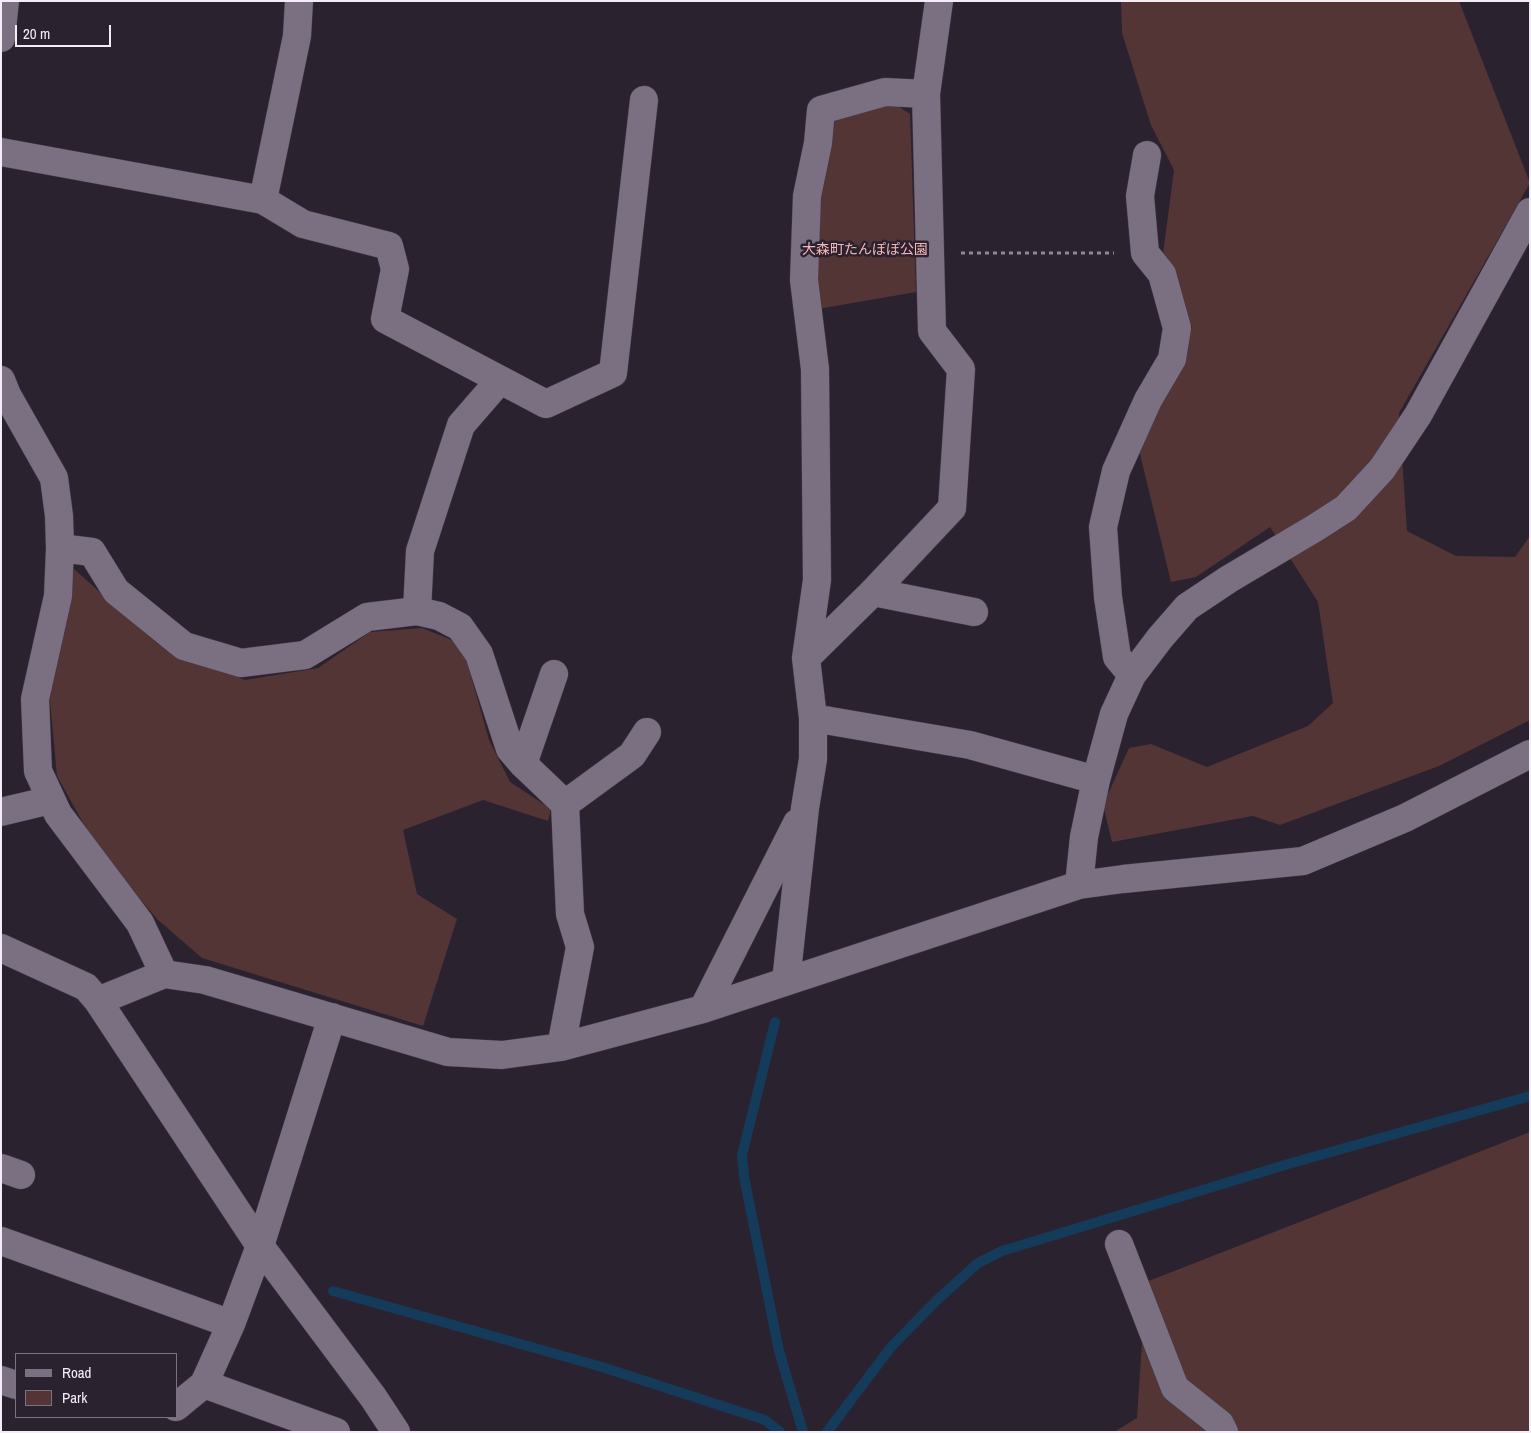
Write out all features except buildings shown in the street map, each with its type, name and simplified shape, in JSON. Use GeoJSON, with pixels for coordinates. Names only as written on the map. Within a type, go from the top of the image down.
{"type":"FeatureCollection","features":[{"type":"Feature","properties":{"kind":"street"},"geometry":{"type":"LineString","coordinates":[[1,38],[5,1]]}},
{"type":"Feature","properties":{"kind":"street"},"geometry":{"type":"LineString","coordinates":[[263,200],[297,36],[299,1]]}},
{"type":"Feature","properties":{"kind":"street"},"geometry":{"type":"LineString","coordinates":[[806,658],[873,592],[952,508],[961,369],[932,331],[930,253],[926,94],[939,1]]}},
{"type":"Feature","properties":{"kind":"street"},"geometry":{"type":"LineString","coordinates":[[786,981],[805,808],[813,759],[813,718],[806,658],[817,580],[815,369],[804,280],[806,196],[818,144],[821,110],[885,92],[926,94]]}},
{"type":"Feature","properties":{"kind":"street"},"geometry":{"type":"LineString","coordinates":[[1,152],[263,200],[303,224],[389,246],[395,269],[385,319],[546,404],[613,373],[644,100]]}},
{"type":"Feature","properties":{"kind":"street"},"geometry":{"type":"LineString","coordinates":[[1132,675],[1117,657],[1108,597],[1104,527],[1116,470],[1148,400],[1172,359],[1176,328],[1162,274],[1145,253],[1140,196],[1147,155]]}},
{"type":"Feature","properties":{"kind":"street"},"geometry":{"type":"LineString","coordinates":[[1079,885],[1084,837],[1096,780],[1114,714],[1132,675],[1187,607],[1229,579],[1346,508],[1382,469],[1418,415],[1530,212]]}},
{"type":"Feature","properties":{"kind":"street"},"geometry":{"type":"LineString","coordinates":[[1,380],[7,395],[54,478],[60,548],[58,596],[35,699],[38,771],[58,814],[140,923],[164,974]]}},
{"type":"Feature","properties":{"kind":"street"},"geometry":{"type":"LineString","coordinates":[[417,611],[420,551],[461,425],[500,380]]}},
{"type":"Feature","properties":{"kind":"street"},"geometry":{"type":"LineString","coordinates":[[60,548],[92,552],[116,591],[184,646],[241,663],[305,655],[367,617],[417,611],[439,616],[460,627],[479,654],[510,749],[565,804],[570,914],[580,947],[561,1047]]}},
{"type":"Feature","properties":{"kind":"street"},"geometry":{"type":"LineString","coordinates":[[873,592],[974,612]]}},
{"type":"Feature","properties":{"kind":"street"},"geometry":{"type":"LineString","coordinates":[[523,764],[554,674]]}},
{"type":"Feature","properties":{"kind":"street"},"geometry":{"type":"LineString","coordinates":[[813,718],[970,745],[1096,780]]}},
{"type":"Feature","properties":{"kind":"street"},"geometry":{"type":"LineString","coordinates":[[565,804],[632,755],[647,732]]}},
{"type":"Feature","properties":{"kind":"street"},"geometry":{"type":"LineString","coordinates":[[98,1001],[164,974],[205,980],[448,1052],[502,1055],[561,1047],[703,1009],[1079,885],[1303,861],[1405,818],[1530,754]]}},
{"type":"Feature","properties":{"kind":"street"},"geometry":{"type":"LineString","coordinates":[[1,812],[51,800]]}},
{"type":"Feature","properties":{"kind":"street"},"geometry":{"type":"LineString","coordinates":[[703,1009],[805,808]]}},
{"type":"Feature","properties":{"kind":"street"},"geometry":{"type":"LineString","coordinates":[[1,948],[86,987],[98,1001],[260,1246],[373,1397],[396,1432]]}},
{"type":"Feature","properties":{"kind":"street"},"geometry":{"type":"LineString","coordinates":[[178,1405],[204,1384],[230,1324],[260,1246],[332,1017]]}},
{"type":"Feature","properties":{"kind":"street"},"geometry":{"type":"LineString","coordinates":[[1,1241],[230,1324]]}},
{"type":"Feature","properties":{"kind":"street"},"geometry":{"type":"LineString","coordinates":[[1119,1244],[1175,1388],[1220,1424],[1224,1432]]}},
{"type":"Feature","properties":{"kind":"street"},"geometry":{"type":"LineString","coordinates":[[1,1380],[15,1385]]}},
{"type":"Feature","properties":{"kind":"street"},"geometry":{"type":"LineString","coordinates":[[204,1384],[336,1432]]}},
{"type":"Feature","properties":{"kind":"path"},"geometry":{"type":"LineString","coordinates":[[930,253],[1145,253]]}},
{"type":"Feature","properties":{"kind":"green space"},"geometry":{"type":"Polygon","coordinates":[[[1121,1],[1459,1],[1530,183],[1399,413],[1407,531],[1456,556],[1515,557],[1530,536],[1530,720],[1439,766],[1280,825],[1253,816],[1112,842],[1103,805],[1129,748],[1151,744],[1207,767],[1308,726],[1333,703],[1318,602],[1270,527],[1196,577],[1171,582],[1139,450],[1192,327],[1163,254],[1174,170],[1151,125],[1122,33],[1121,1]]]}},
{"type":"Feature","properties":{"kind":"green space","name":"大森町たんぽぽ公園"},"geometry":{"type":"Polygon","coordinates":[[[890,101],[910,114],[916,292],[818,309],[812,274],[830,118],[890,101]]]}},
{"type":"Feature","properties":{"kind":"green space"},"geometry":{"type":"Polygon","coordinates":[[[74,569],[157,643],[245,680],[318,668],[370,632],[422,628],[462,644],[489,740],[510,782],[551,809],[548,821],[483,800],[403,830],[417,894],[457,919],[423,1026],[202,958],[157,919],[97,848],[57,776],[50,701],[52,671],[74,569]]]}},
{"type":"Feature","properties":{"kind":"green space"},"geometry":{"type":"Polygon","coordinates":[[[1530,1132],[1530,1432],[1114,1432],[1137,1418],[1146,1282],[1530,1132]]]}},
{"type":"Feature","properties":{"kind":"waterway"},"geometry":{"type":"LineString","coordinates":[[775,1022],[742,1155],[744,1177],[779,1351],[803,1432]]}},
{"type":"Feature","properties":{"kind":"waterway"},"geometry":{"type":"LineString","coordinates":[[827,1432],[891,1347],[937,1300],[978,1263],[1002,1251],[1288,1164],[1530,1096]]}},
{"type":"Feature","properties":{"kind":"waterway"},"geometry":{"type":"LineString","coordinates":[[333,1291],[602,1367],[765,1420],[780,1432]]}}]}
